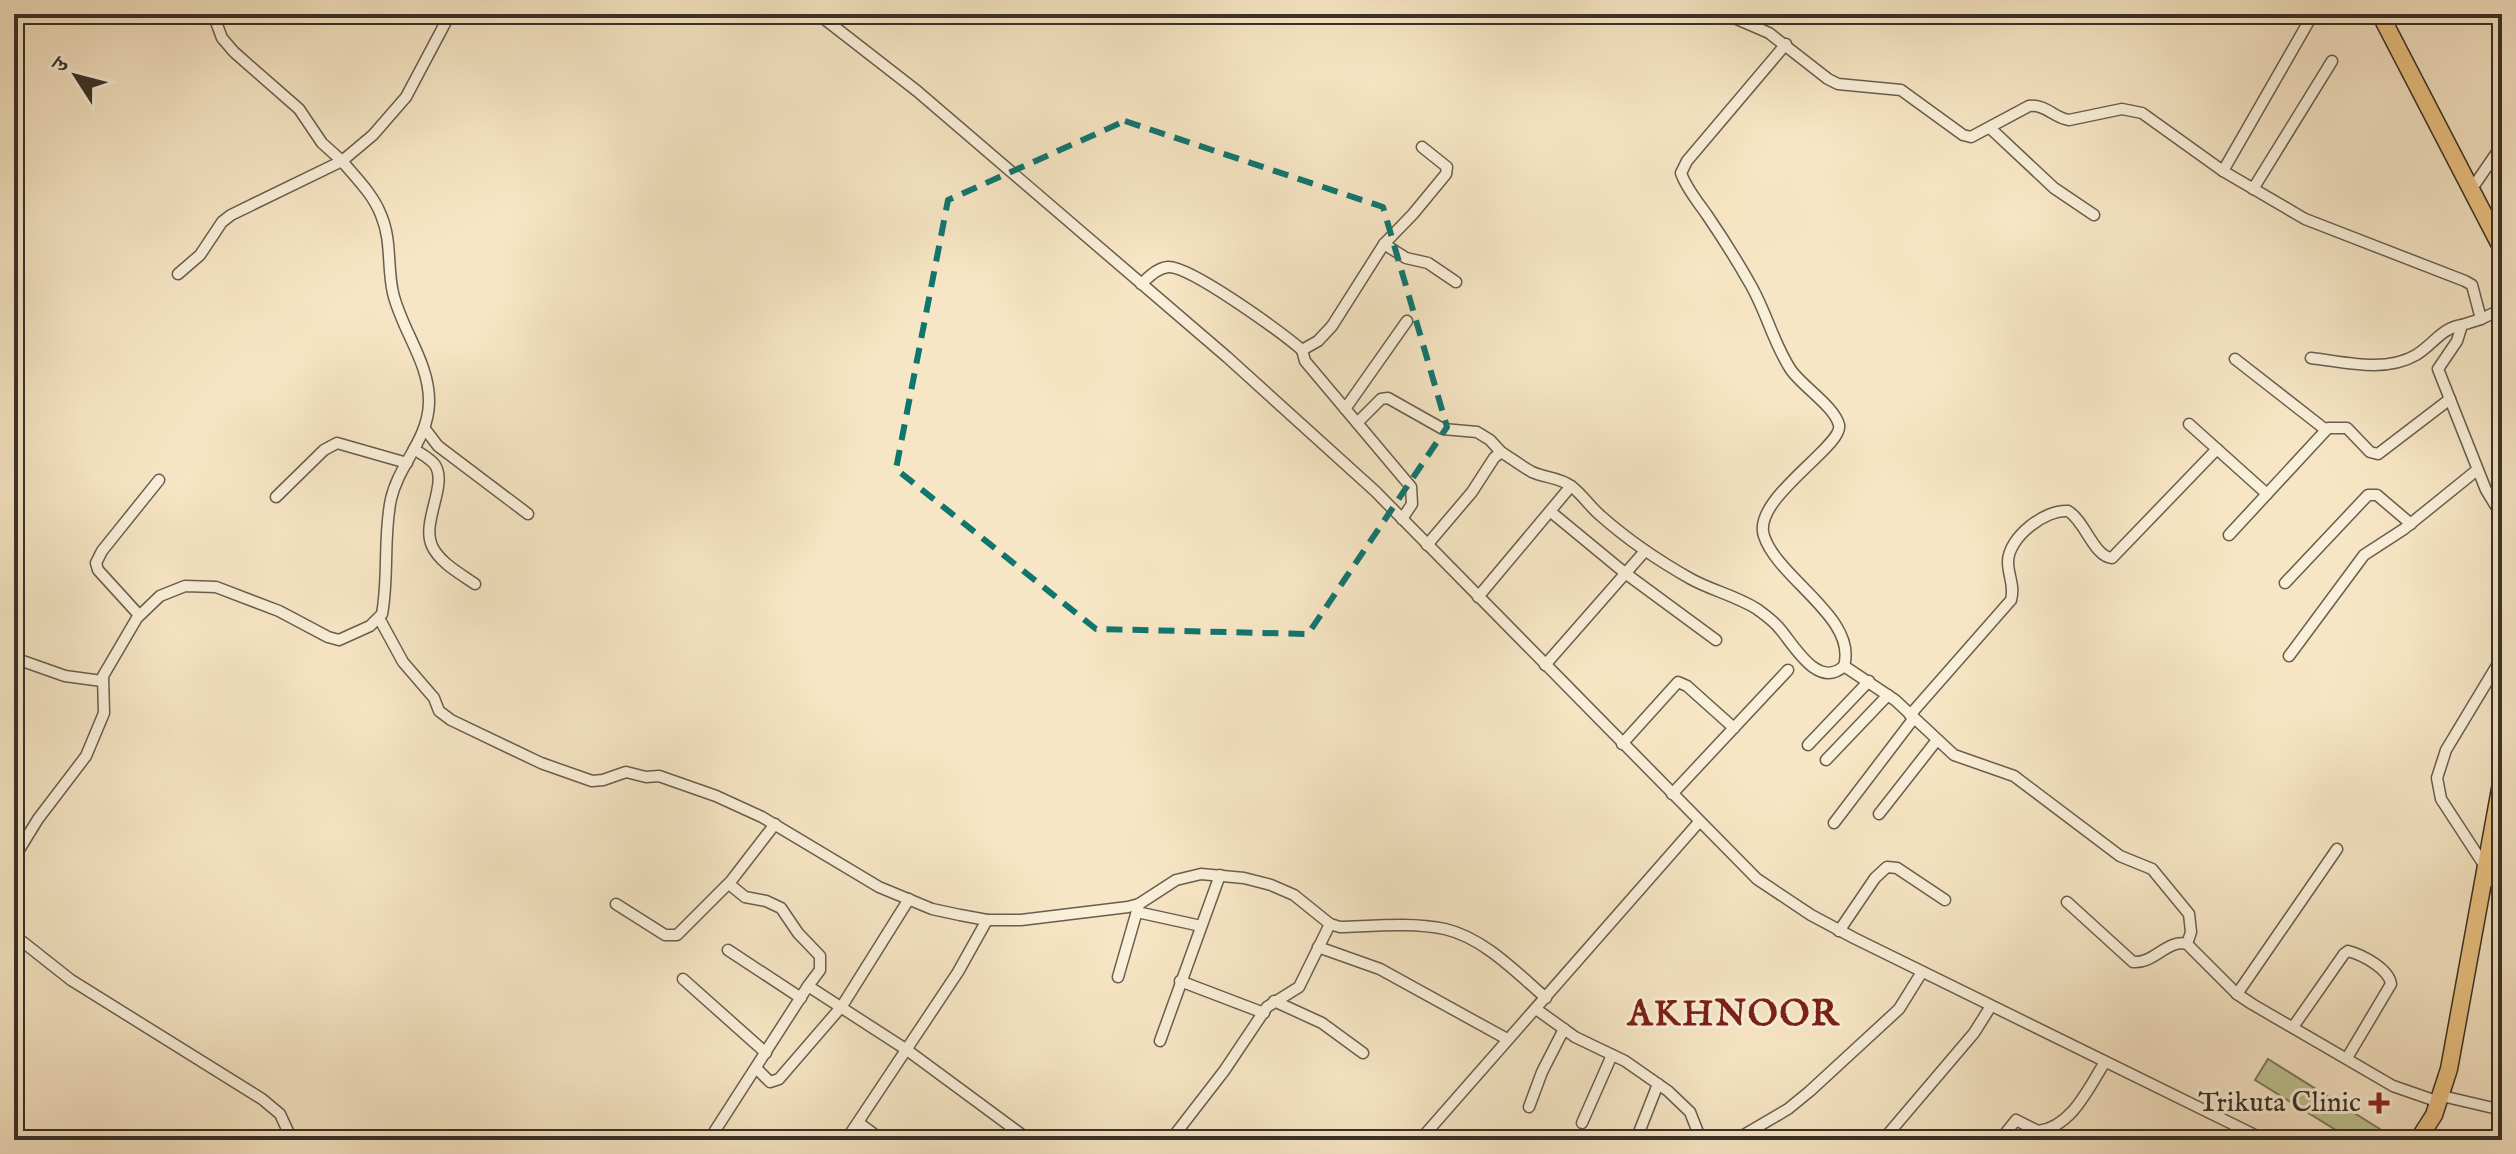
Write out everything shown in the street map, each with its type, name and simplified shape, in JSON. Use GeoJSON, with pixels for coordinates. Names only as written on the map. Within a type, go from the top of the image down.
{"type":"FeatureCollection","features":[{"type":"Feature","properties":{"kind":"main road"},"geometry":{"type":"LineString","coordinates":[[2380,14],[2502,249]]}},
{"type":"Feature","properties":{"kind":"main road"},"geometry":{"type":"LineString","coordinates":[[2418,1140],[2440,1099],[2487,870],[2502,778]]}},
{"type":"Feature","properties":{"kind":"street"},"geometry":{"type":"LineString","coordinates":[[14,858],[38,819],[86,756],[104,713],[102,681],[139,615],[168,591],[185,586],[225,590],[279,611],[333,639],[343,640],[379,618],[384,602],[391,498],[425,429],[428,386],[422,363],[394,295],[389,245],[382,216],[374,200],[342,161],[322,143],[299,109],[234,52],[222,38],[213,14]]}},
{"type":"Feature","properties":{"kind":"street"},"geometry":{"type":"LineString","coordinates":[[178,274],[200,255],[222,222],[231,215],[342,161],[373,135],[406,97],[450,14]]}},
{"type":"Feature","properties":{"kind":"street"},"geometry":{"type":"LineString","coordinates":[[818,14],[917,91],[1227,357],[1402,519],[1757,879],[1839,931],[2265,1140]]}},
{"type":"Feature","properties":{"kind":"street"},"geometry":{"type":"LineString","coordinates":[[1725,14],[1769,33],[1828,79],[1838,84],[1901,90],[1963,135],[1971,137],[2029,106],[2037,105],[2069,120],[2122,109],[2142,113],[2223,171],[2305,219],[2472,285],[2481,319]]}},
{"type":"Feature","properties":{"kind":"street"},"geometry":{"type":"LineString","coordinates":[[2223,171],[2313,14]]}},
{"type":"Feature","properties":{"kind":"street"},"geometry":{"type":"LineString","coordinates":[[1357,423],[1381,399],[1388,398],[1443,429],[1477,432],[1532,472],[1559,479],[1571,486],[1598,514],[1645,551],[1691,579],[1726,592],[1758,610],[1775,623],[1809,665],[1833,673],[1844,666],[1847,650],[1843,637],[1777,558],[1765,540],[1763,529],[1767,516],[1789,483],[1831,442],[1839,431],[1839,425],[1793,373],[1750,283],[1681,173],[1687,161],[1786,44]]}},
{"type":"Feature","properties":{"kind":"street"},"geometry":{"type":"LineString","coordinates":[[2253,189],[2332,61]]}},
{"type":"Feature","properties":{"kind":"street"},"geometry":{"type":"LineString","coordinates":[[1990,128],[2054,188],[2094,215]]}},
{"type":"Feature","properties":{"kind":"street"},"geometry":{"type":"LineString","coordinates":[[2471,190],[2502,145]]}},
{"type":"Feature","properties":{"kind":"street"},"geometry":{"type":"LineString","coordinates":[[1302,350],[1318,341],[1332,326],[1384,244],[1413,214],[1447,170],[1422,147]]}},
{"type":"Feature","properties":{"kind":"street"},"geometry":{"type":"LineString","coordinates":[[1384,244],[1406,258],[1428,263],[1456,282]]}},
{"type":"Feature","properties":{"kind":"street"},"geometry":{"type":"LineString","coordinates":[[1141,284],[1160,269],[1176,269],[1244,307],[1302,350],[1305,361],[1411,487],[1412,504],[1402,519]]}},
{"type":"Feature","properties":{"kind":"street"},"geometry":{"type":"LineString","coordinates":[[2311,358],[2369,364],[2396,363],[2415,356],[2442,331],[2502,309]]}},
{"type":"Feature","properties":{"kind":"street"},"geometry":{"type":"LineString","coordinates":[[1345,409],[1407,321]]}},
{"type":"Feature","properties":{"kind":"street"},"geometry":{"type":"LineString","coordinates":[[2462,325],[2457,341],[2438,367],[2477,470],[2502,516]]}},
{"type":"Feature","properties":{"kind":"street"},"geometry":{"type":"LineString","coordinates":[[2235,359],[2326,430]]}},
{"type":"Feature","properties":{"kind":"street"},"geometry":{"type":"LineString","coordinates":[[2229,535],[2326,430],[2342,426],[2347,428],[2370,452],[2378,454],[2450,399]]}},
{"type":"Feature","properties":{"kind":"street"},"geometry":{"type":"LineString","coordinates":[[2189,424],[2267,494]]}},
{"type":"Feature","properties":{"kind":"street"},"geometry":{"type":"LineString","coordinates":[[425,429],[438,446],[528,514]]}},
{"type":"Feature","properties":{"kind":"street"},"geometry":{"type":"LineString","coordinates":[[276,497],[324,450],[337,443],[407,463]]}},
{"type":"Feature","properties":{"kind":"street"},"geometry":{"type":"LineString","coordinates":[[414,449],[437,469],[429,527],[432,546],[445,562],[475,584]]}},
{"type":"Feature","properties":{"kind":"street"},"geometry":{"type":"LineString","coordinates":[[1834,823],[1912,717],[2011,600],[2014,590],[2008,558],[2031,527],[2051,513],[2068,511],[2085,528],[2101,553],[2112,558],[2217,449]]}},
{"type":"Feature","properties":{"kind":"street"},"geometry":{"type":"LineString","coordinates":[[1427,545],[1501,452]]}},
{"type":"Feature","properties":{"kind":"street"},"geometry":{"type":"LineString","coordinates":[[2289,656],[2364,555],[2411,524],[2477,470]]}},
{"type":"Feature","properties":{"kind":"street"},"geometry":{"type":"LineString","coordinates":[[139,615],[98,570],[96,563],[102,551],[159,480]]}},
{"type":"Feature","properties":{"kind":"street"},"geometry":{"type":"LineString","coordinates":[[1478,597],[1571,486]]}},
{"type":"Feature","properties":{"kind":"street"},"geometry":{"type":"LineString","coordinates":[[2285,583],[2368,495],[2377,495],[2411,524]]}},
{"type":"Feature","properties":{"kind":"street"},"geometry":{"type":"LineString","coordinates":[[1551,512],[1625,573],[1716,640]]}},
{"type":"Feature","properties":{"kind":"street"},"geometry":{"type":"LineString","coordinates":[[1545,665],[1645,551]]}},
{"type":"Feature","properties":{"kind":"street"},"geometry":{"type":"LineString","coordinates":[[379,618],[403,662],[434,698],[439,711],[451,720],[541,763],[592,781],[626,772],[664,777],[716,796],[775,824],[858,876],[932,909],[987,920],[1138,908],[1201,926]]}},
{"type":"Feature","properties":{"kind":"street"},"geometry":{"type":"LineString","coordinates":[[2502,657],[2446,750],[2437,778],[2441,799],[2502,889]]}},
{"type":"Feature","properties":{"kind":"street"},"geometry":{"type":"LineString","coordinates":[[14,658],[65,676],[102,681]]}},
{"type":"Feature","properties":{"kind":"street"},"geometry":{"type":"LineString","coordinates":[[1844,666],[1888,695],[1962,759],[2014,776],[2120,856],[2158,874],[2189,914],[2191,932],[2187,944]]}},
{"type":"Feature","properties":{"kind":"street"},"geometry":{"type":"LineString","coordinates":[[1672,794],[1788,670]]}},
{"type":"Feature","properties":{"kind":"street"},"geometry":{"type":"LineString","coordinates":[[1808,745],[1869,681]]}},
{"type":"Feature","properties":{"kind":"street"},"geometry":{"type":"LineString","coordinates":[[1622,744],[1678,682],[1687,686],[1734,728]]}},
{"type":"Feature","properties":{"kind":"street"},"geometry":{"type":"LineString","coordinates":[[1826,760],[1888,695]]}},
{"type":"Feature","properties":{"kind":"street"},"geometry":{"type":"LineString","coordinates":[[1879,814],[1937,740]]}},
{"type":"Feature","properties":{"kind":"street"},"geometry":{"type":"LineString","coordinates":[[1420,1140],[1699,822]]}},
{"type":"Feature","properties":{"kind":"street"},"geometry":{"type":"LineString","coordinates":[[616,904],[673,937],[729,884],[775,824]]}},
{"type":"Feature","properties":{"kind":"street"},"geometry":{"type":"LineString","coordinates":[[2237,994],[2337,849]]}},
{"type":"Feature","properties":{"kind":"street"},"geometry":{"type":"LineString","coordinates":[[1839,931],[1875,878],[1887,867],[1897,868],[1945,900]]}},
{"type":"Feature","properties":{"kind":"street"},"geometry":{"type":"LineString","coordinates":[[1118,977],[1138,908],[1176,880],[1201,874],[1244,878],[1283,890],[1330,924],[1340,927],[1433,928],[1455,932],[1480,945],[1549,995]]}},
{"type":"Feature","properties":{"kind":"street"},"geometry":{"type":"LineString","coordinates":[[1160,1041],[1220,875]]}},
{"type":"Feature","properties":{"kind":"street"},"geometry":{"type":"LineString","coordinates":[[709,1140],[820,970],[822,961],[784,911],[773,903],[745,897],[729,884]]}},
{"type":"Feature","properties":{"kind":"street"},"geometry":{"type":"LineString","coordinates":[[756,1068],[770,1082],[779,1079],[842,1006],[909,899]]}},
{"type":"Feature","properties":{"kind":"street"},"geometry":{"type":"LineString","coordinates":[[2067,902],[2133,962],[2150,960],[2177,943],[2187,944],[2237,994],[2393,1086],[2440,1099],[2502,1110]]}},
{"type":"Feature","properties":{"kind":"street"},"geometry":{"type":"LineString","coordinates":[[846,1140],[958,972],[987,920]]}},
{"type":"Feature","properties":{"kind":"street"},"geometry":{"type":"LineString","coordinates":[[1173,1137],[1274,1001],[1299,987],[1330,924]]}},
{"type":"Feature","properties":{"kind":"street"},"geometry":{"type":"LineString","coordinates":[[14,935],[71,980],[262,1099],[280,1114],[292,1140]]}},
{"type":"Feature","properties":{"kind":"street"},"geometry":{"type":"LineString","coordinates":[[1318,947],[1380,969],[1507,1039]]}},
{"type":"Feature","properties":{"kind":"street"},"geometry":{"type":"LineString","coordinates":[[728,950],[801,998]]}},
{"type":"Feature","properties":{"kind":"street"},"geometry":{"type":"LineString","coordinates":[[2293,1027],[2344,954],[2348,951],[2358,954],[2387,973],[2391,984],[2347,1058]]}},
{"type":"Feature","properties":{"kind":"street"},"geometry":{"type":"LineString","coordinates":[[1735,1140],[1788,1109],[1867,1040],[1899,1009],[1922,972]]}},
{"type":"Feature","properties":{"kind":"street"},"geometry":{"type":"LineString","coordinates":[[683,979],[766,1053]]}},
{"type":"Feature","properties":{"kind":"street"},"geometry":{"type":"LineString","coordinates":[[1180,981],[1264,1013]]}},
{"type":"Feature","properties":{"kind":"street"},"geometry":{"type":"LineString","coordinates":[[808,986],[907,1050],[1029,1140]]}},
{"type":"Feature","properties":{"kind":"street"},"geometry":{"type":"LineString","coordinates":[[1274,1001],[1322,1023],[1363,1053]]}},
{"type":"Feature","properties":{"kind":"street"},"geometry":{"type":"LineString","coordinates":[[1883,1140],[1974,1033],[1991,1006]]}},
{"type":"Feature","properties":{"kind":"street"},"geometry":{"type":"LineString","coordinates":[[1536,1009],[1658,1084],[1690,1112],[1701,1140]]}},
{"type":"Feature","properties":{"kind":"street"},"geometry":{"type":"LineString","coordinates":[[1529,1107],[1542,1072],[1564,1029]]}},
{"type":"Feature","properties":{"kind":"street"},"geometry":{"type":"LineString","coordinates":[[1582,1123],[1612,1055]]}},
{"type":"Feature","properties":{"kind":"street"},"geometry":{"type":"LineString","coordinates":[[2000,1140],[2016,1120],[2038,1131],[2058,1124],[2078,1104],[2105,1062]]}},
{"type":"Feature","properties":{"kind":"street"},"geometry":{"type":"LineString","coordinates":[[1636,1140],[1658,1084]]}},
{"type":"Feature","properties":{"kind":"street"},"geometry":{"type":"LineString","coordinates":[[859,1123],[882,1140]]}},
{"type":"Feature","properties":{"kind":"highlighted area"},"geometry":{"type":"Polygon","coordinates":[[[1125,121],[1383,207],[1447,427],[1308,634],[1096,629],[896,469],[948,200],[1125,121]]]}},
{"type":"Feature","properties":{"kind":"green space"},"geometry":{"type":"Polygon","coordinates":[[[2268,1059],[2383,1131],[2352,1140],[2255,1080],[2268,1059]]]}},
{"type":"Feature","properties":{"kind":"place","name":"Trikuta Clinic"},"geometry":{"type":"Point","coordinates":[2379,1103]}},
{"type":"Feature","properties":{"kind":"district","name":"AKHNOOR"},"geometry":{"type":"Point","coordinates":[1734,1015]}}]}
